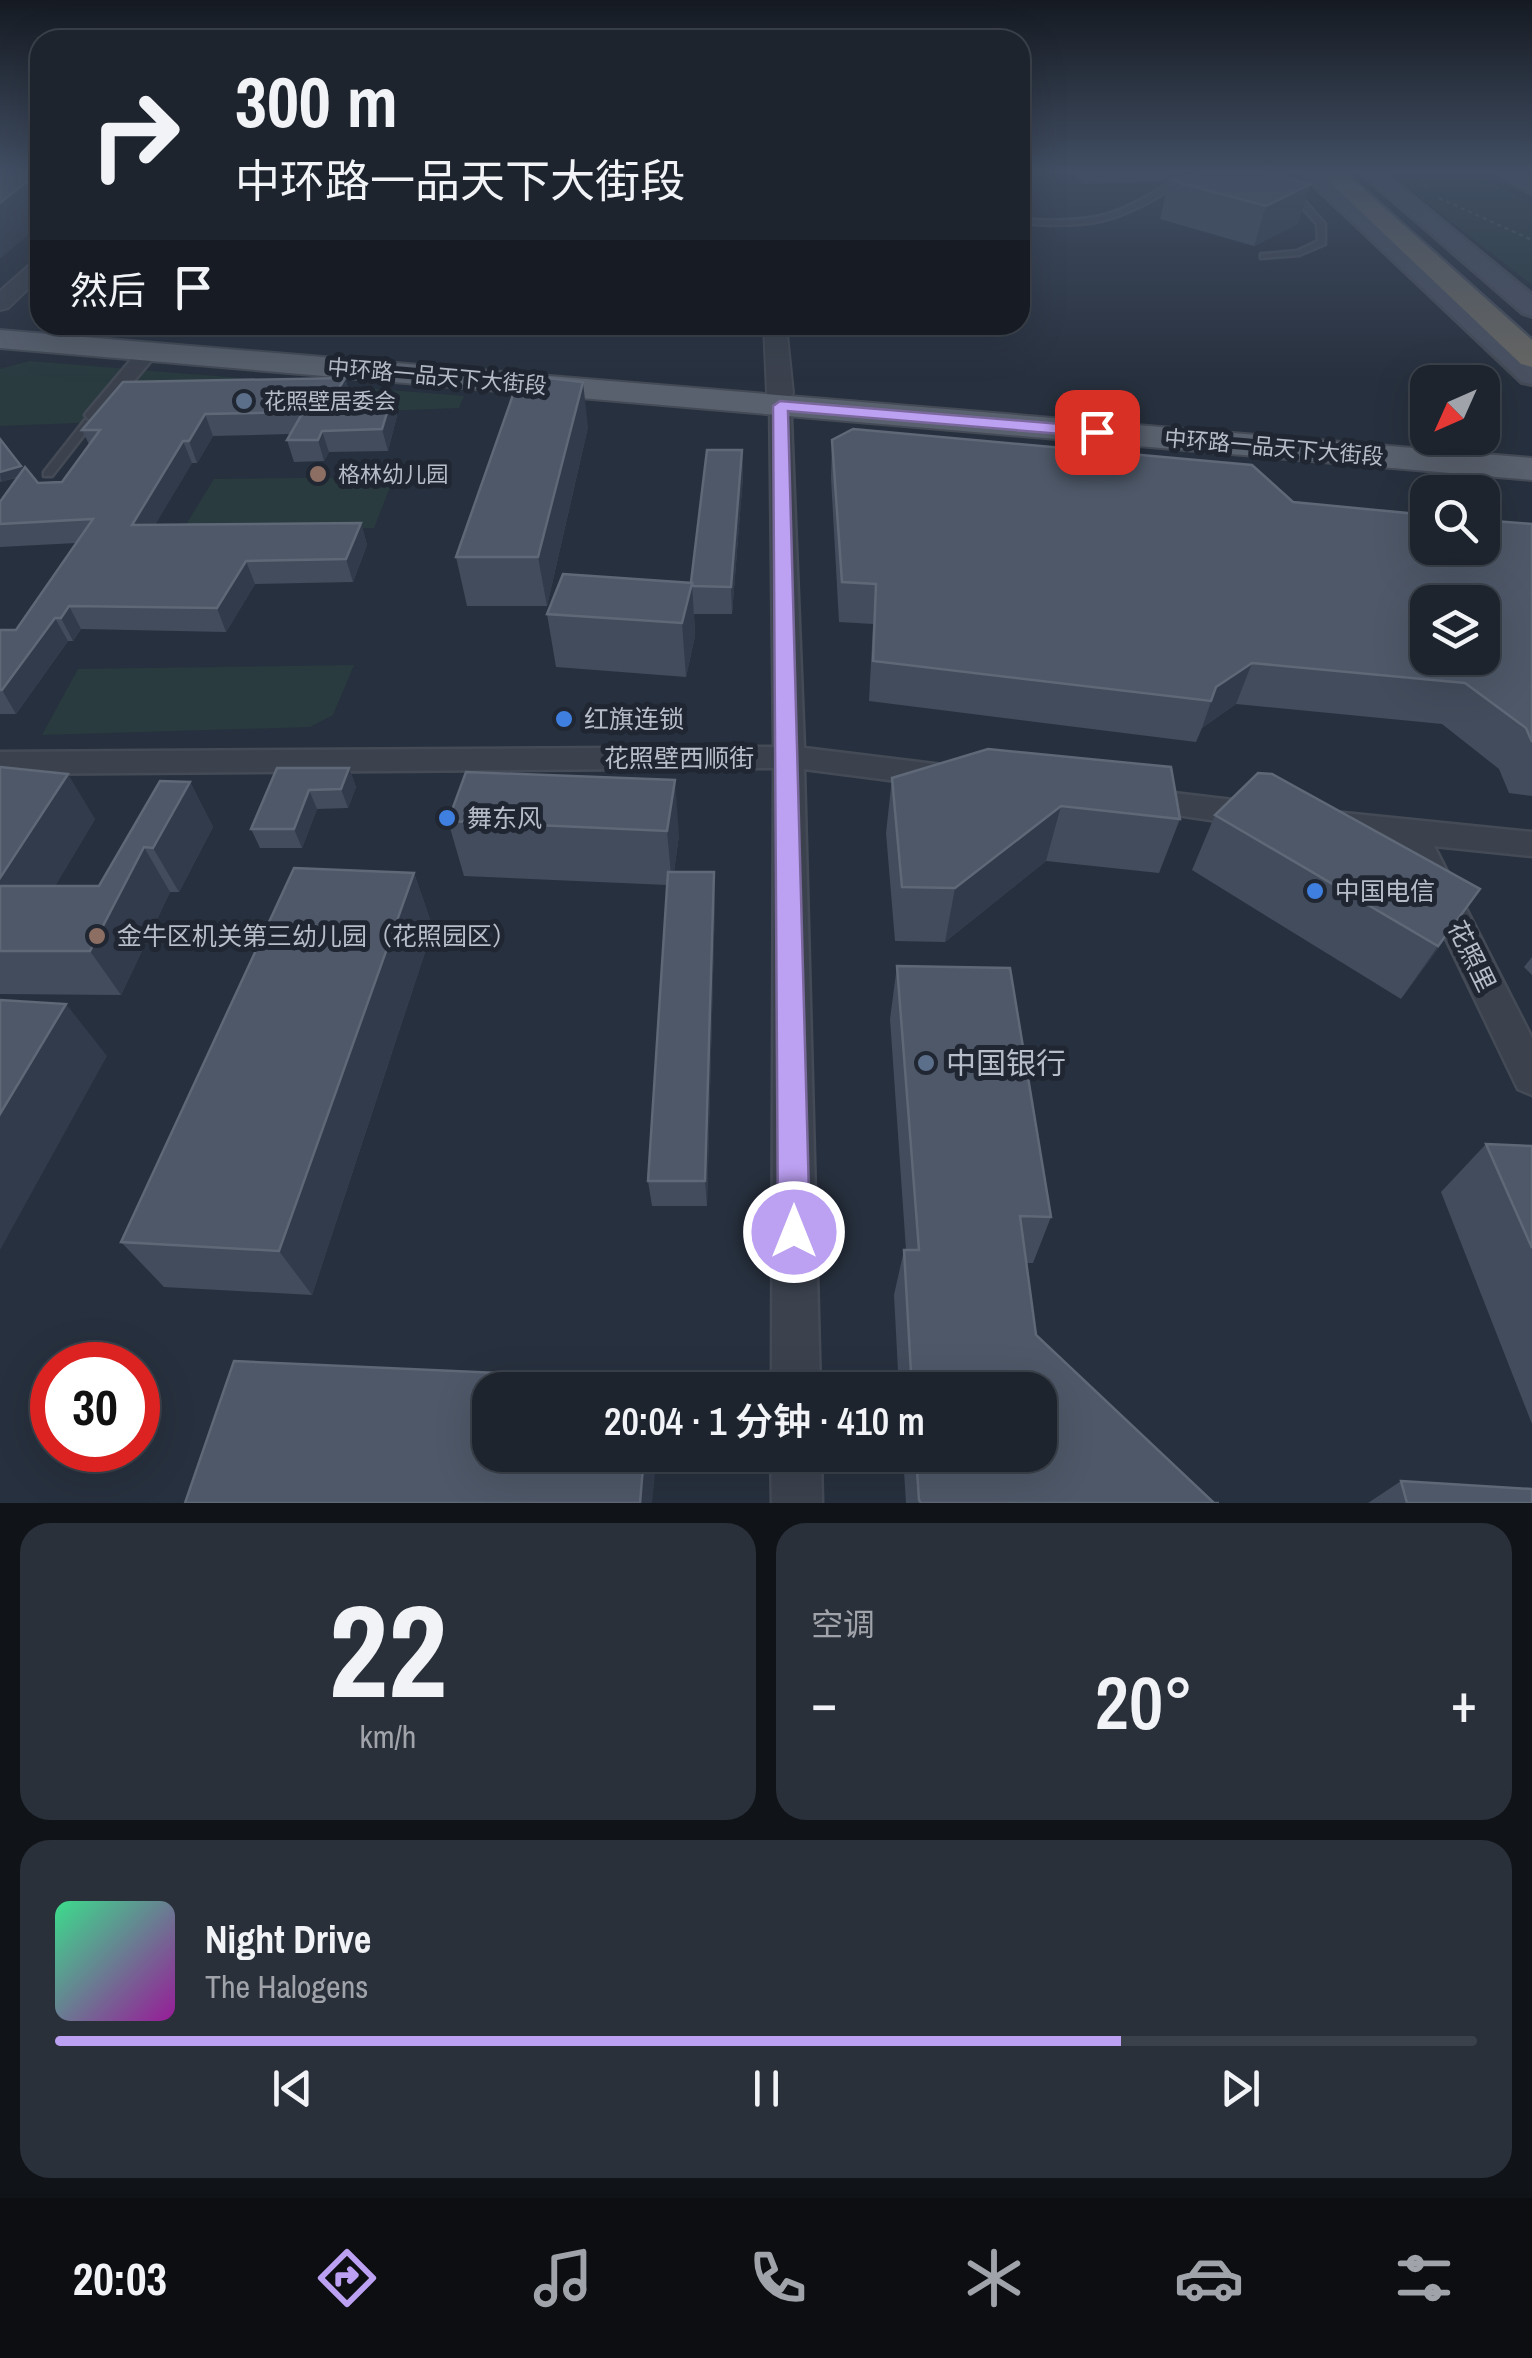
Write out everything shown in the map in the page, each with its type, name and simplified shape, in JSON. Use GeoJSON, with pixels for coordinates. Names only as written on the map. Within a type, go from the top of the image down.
{"type":"FeatureCollection","features":[{"type":"Feature","properties":{"kind":"highway"},"geometry":{"type":"LineString","coordinates":[[1406,240],[1532,357]]}},
{"type":"Feature","properties":{"kind":"highway"},"geometry":{"type":"LineString","coordinates":[[1431,240],[1532,328]]}},
{"type":"Feature","properties":{"kind":"main road"},"geometry":{"type":"LineString","coordinates":[[1384,240],[1532,376]]}},
{"type":"Feature","properties":{"kind":"main road"},"geometry":{"type":"LineString","coordinates":[[1451,240],[1532,308]]}},
{"type":"Feature","properties":{"kind":"main road","name":"中环路一品天下大街段"},"geometry":{"type":"LineString","coordinates":[[0,326],[30,329]]}},
{"type":"Feature","properties":{"kind":"main road","name":"中环路一品天下大街段"},"geometry":{"type":"LineString","coordinates":[[96,335],[1532,469]]}},
{"type":"Feature","properties":{"kind":"main road","name":"中环路一品天下大街段"},"geometry":{"type":"LineString","coordinates":[[0,340],[780,399],[1532,449]]}},
{"type":"Feature","properties":{"kind":"street"},"geometry":{"type":"LineString","coordinates":[[0,286],[30,258]]}},
{"type":"Feature","properties":{"kind":"street"},"geometry":{"type":"LineString","coordinates":[[0,303],[30,275]]}},
{"type":"Feature","properties":{"kind":"street"},"geometry":{"type":"LineString","coordinates":[[776,335],[789,757],[796,1372]]}},
{"type":"Feature","properties":{"kind":"street"},"geometry":{"type":"LineString","coordinates":[[89,422],[148,352]]}},
{"type":"Feature","properties":{"kind":"street","name":"花照壁西顺街"},"geometry":{"type":"LineString","coordinates":[[0,763],[789,757],[984,781]]}},
{"type":"Feature","properties":{"kind":"street"},"geometry":{"type":"LineString","coordinates":[[1100,796],[1412,834],[1532,844]]}},
{"type":"Feature","properties":{"kind":"street","name":"花照里"},"geometry":{"type":"LineString","coordinates":[[1412,834],[1532,1077]]}},
{"type":"Feature","properties":{"kind":"street"},"geometry":{"type":"LineString","coordinates":[[796,1472],[797,1503]]}},
{"type":"Feature","properties":{"kind":"lane"},"geometry":{"type":"LineString","coordinates":[[1264,256],[1299,253],[1322,240]]}},
{"type":"Feature","properties":{"kind":"lane"},"geometry":{"type":"LineString","coordinates":[[48,474],[89,422]]}},
{"type":"Feature","properties":{"kind":"shaded area"},"geometry":{"type":"Polygon","coordinates":[[[1475,240],[1532,240],[1532,285],[1475,240]]]}},
{"type":"Feature","properties":{"kind":"shaded area"},"geometry":{"type":"Polygon","coordinates":[[[29,361],[464,396],[459,408],[0,426],[0,369],[29,361]]]}},
{"type":"Feature","properties":{"kind":"shaded area"},"geometry":{"type":"Polygon","coordinates":[[[394,477],[374,528],[182,531],[214,479],[394,477]]]}},
{"type":"Feature","properties":{"kind":"shaded area"},"geometry":{"type":"Polygon","coordinates":[[[354,665],[333,715],[310,727],[42,735],[78,669],[354,665]]]}},
{"type":"Feature","properties":{"kind":"building"},"geometry":{"type":"Polygon","coordinates":[[[520,375],[583,382],[538,557],[456,557],[520,375]]]}},
{"type":"Feature","properties":{"kind":"building"},"geometry":{"type":"Polygon","coordinates":[[[345,378],[333,398],[392,396],[382,429],[322,431],[318,440],[287,440],[303,412],[205,414],[189,441],[183,441],[132,525],[361,523],[346,559],[246,561],[217,608],[69,606],[61,618],[55,618],[0,690],[0,630],[16,630],[93,519],[0,524],[0,502],[25,467],[38,483],[62,482],[100,430],[82,430],[123,382],[345,378]]]}},
{"type":"Feature","properties":{"kind":"building"},"geometry":{"type":"Polygon","coordinates":[[[853,429],[1252,465],[1293,502],[1410,513],[1410,565],[1500,565],[1500,521],[1532,524],[1532,742],[1526,728],[1465,683],[1252,663],[1216,687],[1211,701],[873,661],[876,584],[842,582],[832,440],[853,429]]]}},
{"type":"Feature","properties":{"kind":"building"},"geometry":{"type":"Polygon","coordinates":[[[0,439],[21,466],[0,472],[0,439]]]}},
{"type":"Feature","properties":{"kind":"building"},"geometry":{"type":"Polygon","coordinates":[[[707,450],[742,450],[731,587],[693,586],[691,582],[707,450]]]}},
{"type":"Feature","properties":{"kind":"building"},"geometry":{"type":"Polygon","coordinates":[[[563,574],[692,583],[682,623],[547,614],[563,574]]]}},
{"type":"Feature","properties":{"kind":"building"},"geometry":{"type":"Polygon","coordinates":[[[988,749],[1171,767],[1180,819],[1061,806],[955,888],[902,887],[892,778],[988,749]]]}},
{"type":"Feature","properties":{"kind":"building"},"geometry":{"type":"Polygon","coordinates":[[[0,767],[68,774],[0,878],[0,767]]]}},
{"type":"Feature","properties":{"kind":"building"},"geometry":{"type":"Polygon","coordinates":[[[277,768],[349,768],[341,789],[309,790],[294,829],[251,829],[277,768]]]}},
{"type":"Feature","properties":{"kind":"building"},"geometry":{"type":"Polygon","coordinates":[[[466,772],[675,780],[667,831],[448,821],[466,772]]]}},
{"type":"Feature","properties":{"kind":"building"},"geometry":{"type":"Polygon","coordinates":[[[1258,773],[1272,774],[1480,889],[1438,946],[1215,815],[1258,773]]]}},
{"type":"Feature","properties":{"kind":"building"},"geometry":{"type":"Polygon","coordinates":[[[160,781],[190,782],[153,848],[144,847],[90,951],[0,951],[0,886],[99,886],[160,781]]]}},
{"type":"Feature","properties":{"kind":"building"},"geometry":{"type":"Polygon","coordinates":[[[294,868],[414,873],[279,1251],[121,1242],[294,868]]]}},
{"type":"Feature","properties":{"kind":"building"},"geometry":{"type":"Polygon","coordinates":[[[668,872],[714,872],[705,1181],[648,1181],[668,872]]]}},
{"type":"Feature","properties":{"kind":"building"},"geometry":{"type":"Polygon","coordinates":[[[897,966],[1010,968],[1051,1217],[1020,1216],[1036,1335],[1214,1503],[921,1503],[917,1472],[1057,1472],[1057,1372],[911,1372],[904,1250],[919,1250],[897,966]]]}},
{"type":"Feature","properties":{"kind":"building"},"geometry":{"type":"Polygon","coordinates":[[[0,1000],[66,1004],[0,1114],[0,1000]]]}},
{"type":"Feature","properties":{"kind":"building"},"geometry":{"type":"Polygon","coordinates":[[[1486,1144],[1532,1146],[1532,1248],[1486,1144]]]}},
{"type":"Feature","properties":{"kind":"building"},"geometry":{"type":"Polygon","coordinates":[[[234,1361],[476,1372],[472,1372],[472,1472],[643,1472],[640,1503],[185,1503],[234,1361]]]}},
{"type":"Feature","properties":{"kind":"building"},"geometry":{"type":"Polygon","coordinates":[[[1401,1481],[1532,1489],[1532,1503],[1407,1503],[1401,1481]]]}},
{"type":"Feature","properties":{"kind":"place","name":"花照壁居委会"},"geometry":{"type":"Point","coordinates":[244,401]}},
{"type":"Feature","properties":{"kind":"place","name":"格林幼儿园"},"geometry":{"type":"Point","coordinates":[318,474]}},
{"type":"Feature","properties":{"kind":"place","name":"红旗连锁"},"geometry":{"type":"Point","coordinates":[564,719]}},
{"type":"Feature","properties":{"kind":"place","name":"舞东风"},"geometry":{"type":"Point","coordinates":[447,818]}},
{"type":"Feature","properties":{"kind":"place","name":"中国电信"},"geometry":{"type":"Point","coordinates":[1315,891]}},
{"type":"Feature","properties":{"kind":"place","name":"金牛区机关第三幼儿园（花照园区）"},"geometry":{"type":"Point","coordinates":[97,936]}},
{"type":"Feature","properties":{"kind":"place","name":"中国银行"},"geometry":{"type":"Point","coordinates":[926,1063]}},
{"type":"Feature","properties":{"kind":"route"},"geometry":{"type":"LineString","coordinates":[[794,1232],[789,757],[780,406],[1097,432]]}}]}
